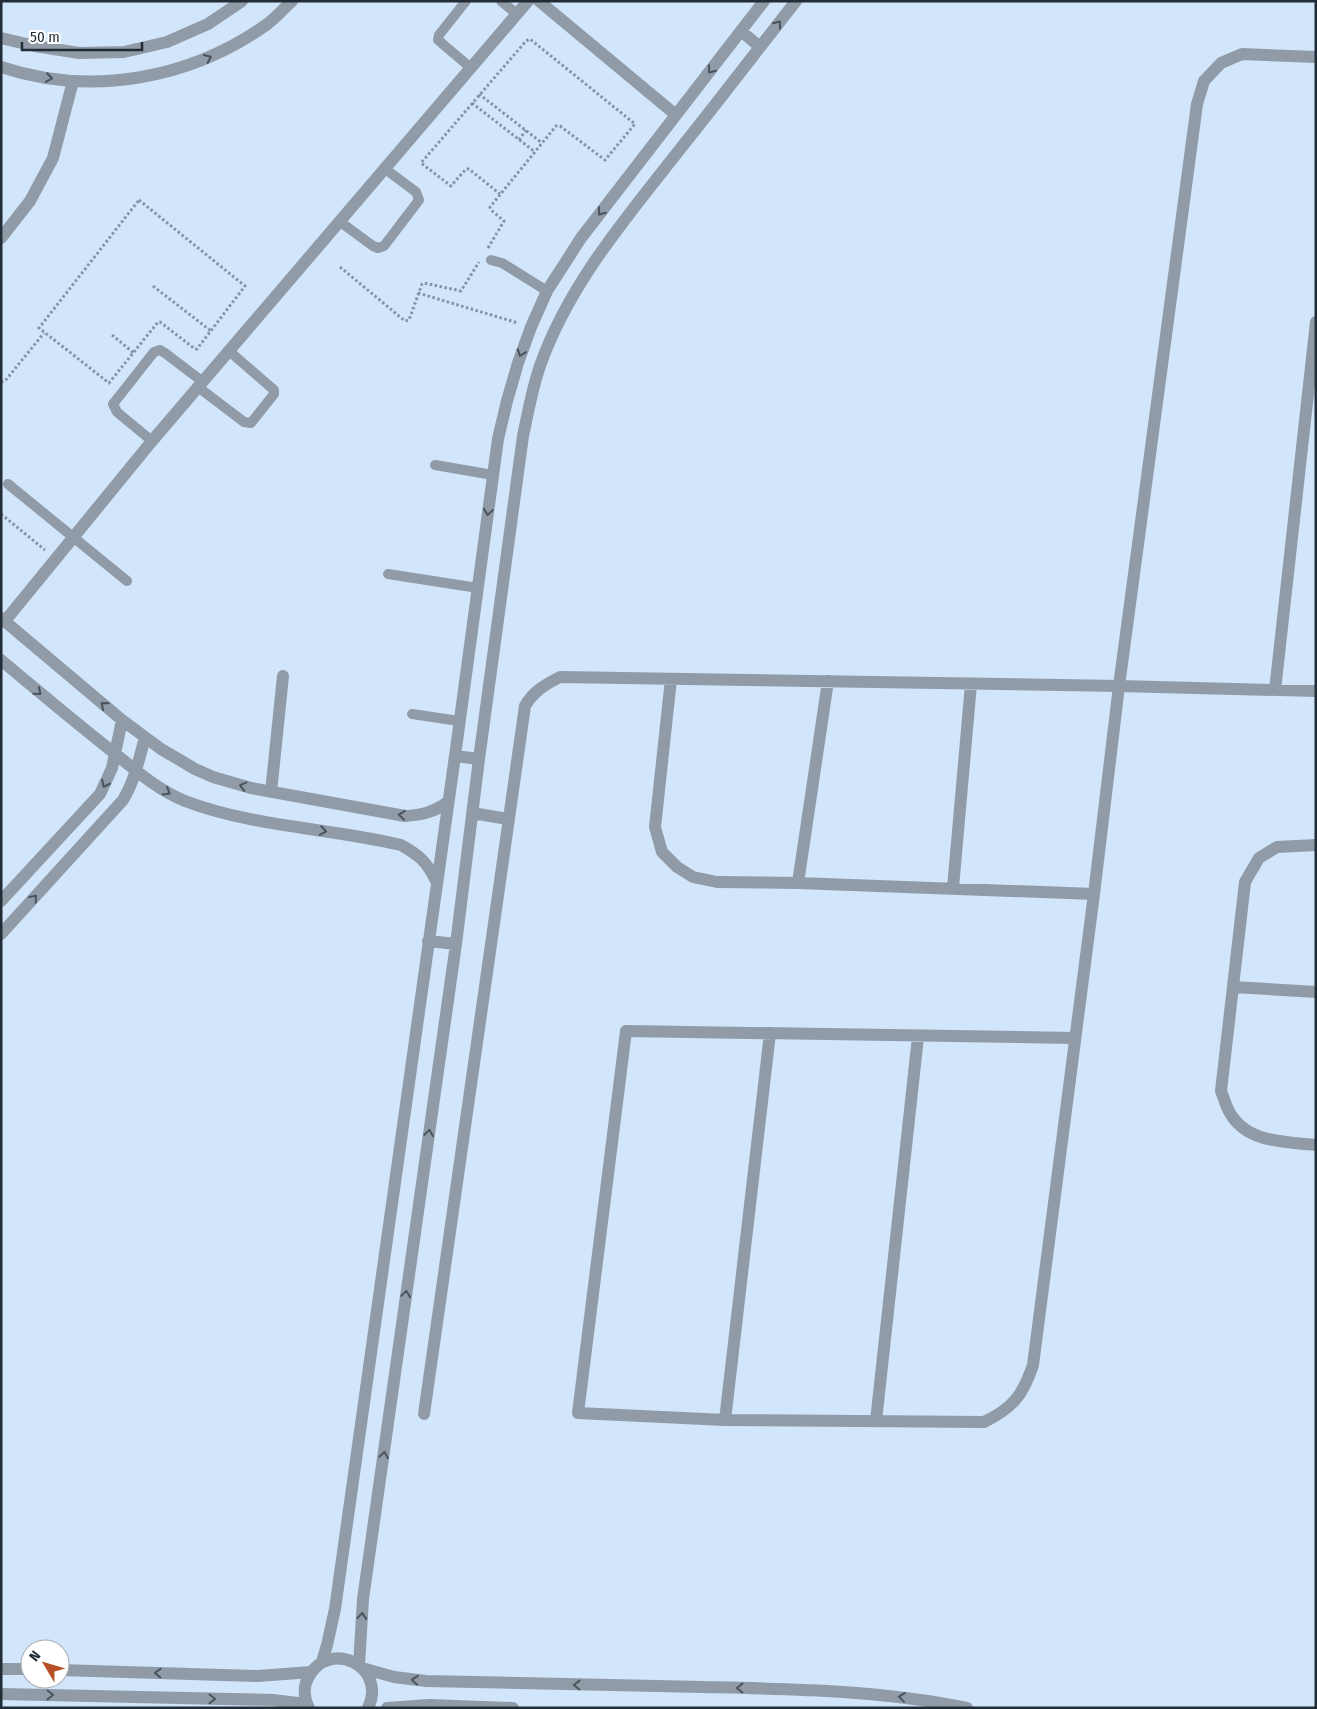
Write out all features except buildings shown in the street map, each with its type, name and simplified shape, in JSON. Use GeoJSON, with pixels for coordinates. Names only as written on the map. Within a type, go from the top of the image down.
{"type":"FeatureCollection","features":[{"type":"Feature","properties":{"kind":"street"},"geometry":{"type":"LineString","coordinates":[[1,38],[79,53],[124,52],[168,42],[208,24],[242,1]]}},
{"type":"Feature","properties":{"kind":"street"},"geometry":{"type":"LineString","coordinates":[[1,67],[41,77],[73,81],[114,81],[147,76],[195,63],[233,46],[268,24],[292,1]]}},
{"type":"Feature","properties":{"kind":"street"},"geometry":{"type":"LineString","coordinates":[[448,802],[436,810],[421,815],[405,816],[271,792],[232,783],[204,773],[178,760],[144,737],[3,620],[56,559],[200,384],[528,1]]}},
{"type":"Feature","properties":{"kind":"street"},"geometry":{"type":"LineString","coordinates":[[539,1],[676,115]]}},
{"type":"Feature","properties":{"kind":"street"},"geometry":{"type":"LineString","coordinates":[[322,1662],[328,1645],[335,1609],[498,439],[506,401],[531,327],[547,291],[581,238],[764,1]]}},
{"type":"Feature","properties":{"kind":"street"},"geometry":{"type":"LineString","coordinates":[[368,1708],[372,1694],[371,1684],[361,1666],[363,1599],[456,944],[523,436],[530,401],[540,366],[554,333],[602,251],[796,1]]}},
{"type":"Feature","properties":{"kind":"street"},"geometry":{"type":"LineString","coordinates":[[741,31],[760,48]]}},
{"type":"Feature","properties":{"kind":"street"},"geometry":{"type":"LineString","coordinates":[[1075,1038],[626,1031],[578,1413],[725,1420],[984,1422],[1002,1414],[1016,1400],[1027,1384],[1033,1365],[1094,894],[1119,686],[1197,104],[1204,81],[1220,63],[1242,54],[1316,57]]}},
{"type":"Feature","properties":{"kind":"street"},"geometry":{"type":"LineString","coordinates":[[1,238],[30,201],[53,158],[73,81]]}},
{"type":"Feature","properties":{"kind":"street"},"geometry":{"type":"LineString","coordinates":[[622,185],[640,200]]}},
{"type":"Feature","properties":{"kind":"street"},"geometry":{"type":"LineString","coordinates":[[1275,690],[1316,322]]}},
{"type":"Feature","properties":{"kind":"street"},"geometry":{"type":"LineString","coordinates":[[1,660],[116,754],[169,794],[205,808],[250,818],[401,845],[416,853],[429,866],[436,882]]}},
{"type":"Feature","properties":{"kind":"street"},"geometry":{"type":"LineString","coordinates":[[271,792],[283,676]]}},
{"type":"Feature","properties":{"kind":"street"},"geometry":{"type":"LineString","coordinates":[[424,1414],[525,706],[538,689],[560,677],[1316,691]]}},
{"type":"Feature","properties":{"kind":"street"},"geometry":{"type":"LineString","coordinates":[[671,679],[655,827],[662,852],[677,867],[693,877],[717,882],[798,883],[1094,894]]}},
{"type":"Feature","properties":{"kind":"street"},"geometry":{"type":"LineString","coordinates":[[798,883],[828,682]]}},
{"type":"Feature","properties":{"kind":"street"},"geometry":{"type":"LineString","coordinates":[[953,888],[971,684]]}},
{"type":"Feature","properties":{"kind":"street"},"geometry":{"type":"LineString","coordinates":[[1,901],[100,794],[107,781],[116,754],[122,720]]}},
{"type":"Feature","properties":{"kind":"street"},"geometry":{"type":"LineString","coordinates":[[1,934],[123,800],[137,770],[144,737]]}},
{"type":"Feature","properties":{"kind":"street"},"geometry":{"type":"LineString","coordinates":[[455,756],[479,759]]}},
{"type":"Feature","properties":{"kind":"street"},"geometry":{"type":"LineString","coordinates":[[472,813],[508,819]]}},
{"type":"Feature","properties":{"kind":"street"},"geometry":{"type":"LineString","coordinates":[[1316,845],[1277,847],[1259,858],[1245,882],[1221,1091],[1230,1114],[1248,1132],[1271,1141],[1316,1145]]}},
{"type":"Feature","properties":{"kind":"street"},"geometry":{"type":"LineString","coordinates":[[428,941],[456,944]]}},
{"type":"Feature","properties":{"kind":"street"},"geometry":{"type":"LineString","coordinates":[[1233,986],[1316,992]]}},
{"type":"Feature","properties":{"kind":"street"},"geometry":{"type":"LineString","coordinates":[[725,1420],[770,1033]]}},
{"type":"Feature","properties":{"kind":"street"},"geometry":{"type":"LineString","coordinates":[[876,1421],[918,1037]]}},
{"type":"Feature","properties":{"kind":"street"},"geometry":{"type":"LineString","coordinates":[[1,1694],[273,1700],[308,1706],[305,1693],[306,1682],[311,1672],[322,1662],[341,1658],[394,1677],[426,1681],[770,1689],[860,1693],[899,1696],[967,1708]]}},
{"type":"Feature","properties":{"kind":"street"},"geometry":{"type":"LineString","coordinates":[[1,1668],[20,1669]]}},
{"type":"Feature","properties":{"kind":"street"},"geometry":{"type":"LineString","coordinates":[[70,1670],[258,1676],[311,1672]]}},
{"type":"Feature","properties":{"kind":"street"},"geometry":{"type":"LineString","coordinates":[[387,1708],[429,1705],[513,1708]]}},
{"type":"Feature","properties":{"kind":"lane"},"geometry":{"type":"LineString","coordinates":[[466,1],[438,35],[438,40],[471,68]]}},
{"type":"Feature","properties":{"kind":"lane"},"geometry":{"type":"LineString","coordinates":[[501,1],[517,14]]}},
{"type":"Feature","properties":{"kind":"lane"},"geometry":{"type":"LineString","coordinates":[[339,221],[373,246],[378,248],[384,246],[419,200],[416,192],[384,168]]}},
{"type":"Feature","properties":{"kind":"lane"},"geometry":{"type":"LineString","coordinates":[[488,257],[502,263],[547,291]]}},
{"type":"Feature","properties":{"kind":"lane"},"geometry":{"type":"LineString","coordinates":[[152,441],[117,412],[113,404],[154,352],[160,350],[165,352],[244,422],[251,423],[274,394],[274,390],[229,351]]}},
{"type":"Feature","properties":{"kind":"lane"},"geometry":{"type":"LineString","coordinates":[[435,465],[493,475]]}},
{"type":"Feature","properties":{"kind":"lane"},"geometry":{"type":"LineString","coordinates":[[8,484],[128,581]]}},
{"type":"Feature","properties":{"kind":"lane"},"geometry":{"type":"LineString","coordinates":[[388,574],[478,588]]}},
{"type":"Feature","properties":{"kind":"lane"},"geometry":{"type":"LineString","coordinates":[[412,714],[459,721]]}},
{"type":"Feature","properties":{"kind":"path"},"geometry":{"type":"LineString","coordinates":[[488,257],[504,221],[490,208],[555,128],[558,126],[605,160],[635,124],[530,39],[526,40],[421,163],[451,186],[469,168],[500,194]]}},
{"type":"Feature","properties":{"kind":"path"},"geometry":{"type":"LineString","coordinates":[[479,94],[542,143]]}},
{"type":"Feature","properties":{"kind":"path"},"geometry":{"type":"LineString","coordinates":[[472,103],[535,152]]}},
{"type":"Feature","properties":{"kind":"path"},"geometry":{"type":"LineString","coordinates":[[519,140],[526,130]]}},
{"type":"Feature","properties":{"kind":"path"},"geometry":{"type":"LineString","coordinates":[[138,200],[244,283],[244,289],[195,349],[158,322],[109,383],[44,333],[40,330],[40,327],[138,200]]}},
{"type":"Feature","properties":{"kind":"path"},"geometry":{"type":"LineString","coordinates":[[340,267],[406,322],[409,320],[421,285],[424,283],[461,291],[480,261]]}},
{"type":"Feature","properties":{"kind":"path"},"geometry":{"type":"LineString","coordinates":[[154,286],[211,331]]}},
{"type":"Feature","properties":{"kind":"path"},"geometry":{"type":"LineString","coordinates":[[418,293],[531,327]]}},
{"type":"Feature","properties":{"kind":"path"},"geometry":{"type":"LineString","coordinates":[[1,382],[5,382],[44,333]]}},
{"type":"Feature","properties":{"kind":"path"},"geometry":{"type":"LineString","coordinates":[[112,335],[134,353]]}},
{"type":"Feature","properties":{"kind":"path"},"geometry":{"type":"LineString","coordinates":[[1,514],[56,559]]}}]}
